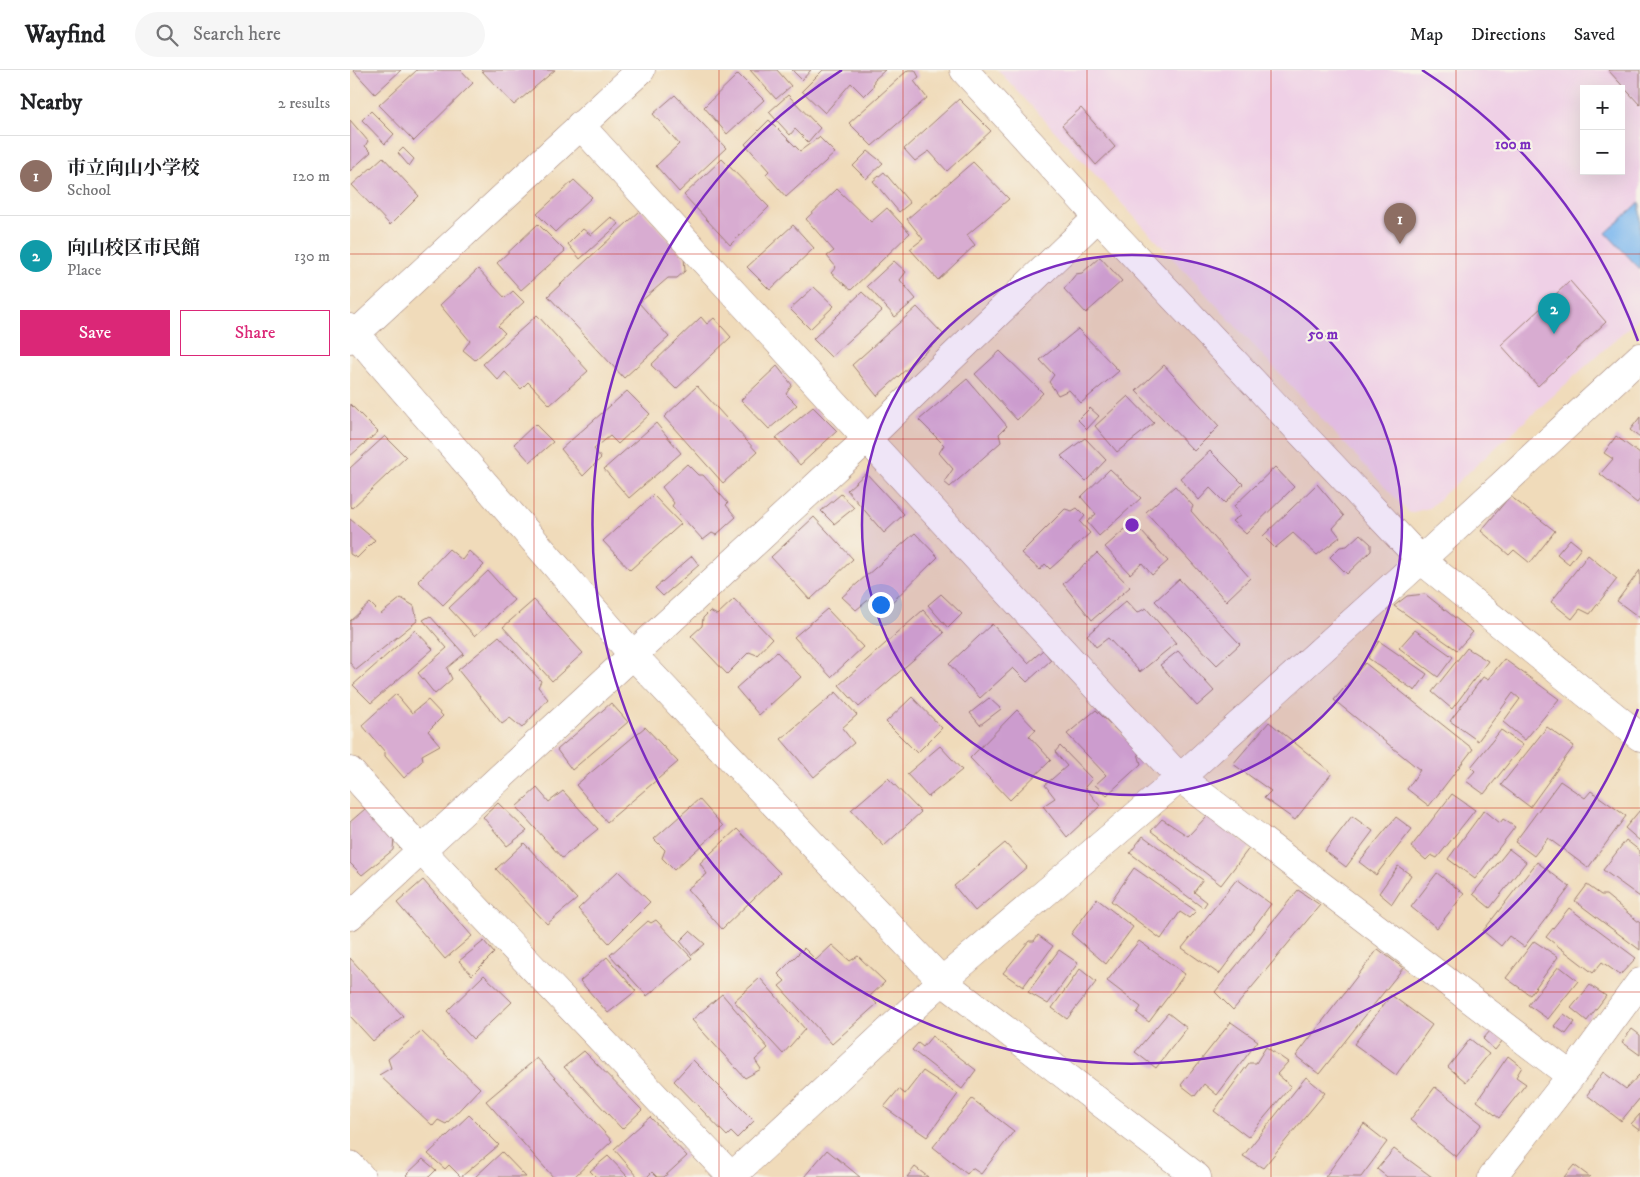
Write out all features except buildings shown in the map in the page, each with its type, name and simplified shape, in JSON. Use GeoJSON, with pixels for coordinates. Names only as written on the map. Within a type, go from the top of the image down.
{"type":"FeatureCollection","features":[{"type":"Feature","properties":{"kind":"street"},"geometry":{"type":"LineString","coordinates":[[641,70],[352,333],[633,655],[942,982],[1197,1177]]}},
{"type":"Feature","properties":{"kind":"street"},"geometry":{"type":"LineString","coordinates":[[964,70],[1098,217],[1421,560],[1640,737]]}},
{"type":"Feature","properties":{"kind":"street"},"geometry":{"type":"LineString","coordinates":[[580,125],[1180,778],[1571,1076]]}},
{"type":"Feature","properties":{"kind":"street"},"geometry":{"type":"LineString","coordinates":[[350,916],[867,439],[1098,217]]}},
{"type":"Feature","properties":{"kind":"street"},"geometry":{"type":"LineString","coordinates":[[350,771],[421,850],[732,1177],[942,982],[1180,778],[1421,560],[1640,357]]}},
{"type":"Feature","properties":{"kind":"street"},"geometry":{"type":"LineString","coordinates":[[1492,1177],[1571,1076],[1640,982]]}},
{"type":"Feature","properties":{"kind":"street"},"geometry":{"type":"LineString","coordinates":[[350,1165],[361,1177]]}},
{"type":"Feature","properties":{"kind":"shaded area"},"geometry":{"type":"Polygon","coordinates":[[[998,70],[1640,70],[1640,317],[1429,508],[1409,513],[998,70]]]}},
{"type":"Feature","properties":{"kind":"water"},"geometry":{"type":"Polygon","coordinates":[[[1640,202],[1640,269],[1606,233],[1640,202]]]}},
{"type":"Feature","properties":{"kind":"place","name":"市立向山小学校"},"geometry":{"type":"Point","coordinates":[1400,244]}},
{"type":"Feature","properties":{"kind":"place","name":"向山校区市民館"},"geometry":{"type":"Point","coordinates":[1554,334]}}]}
